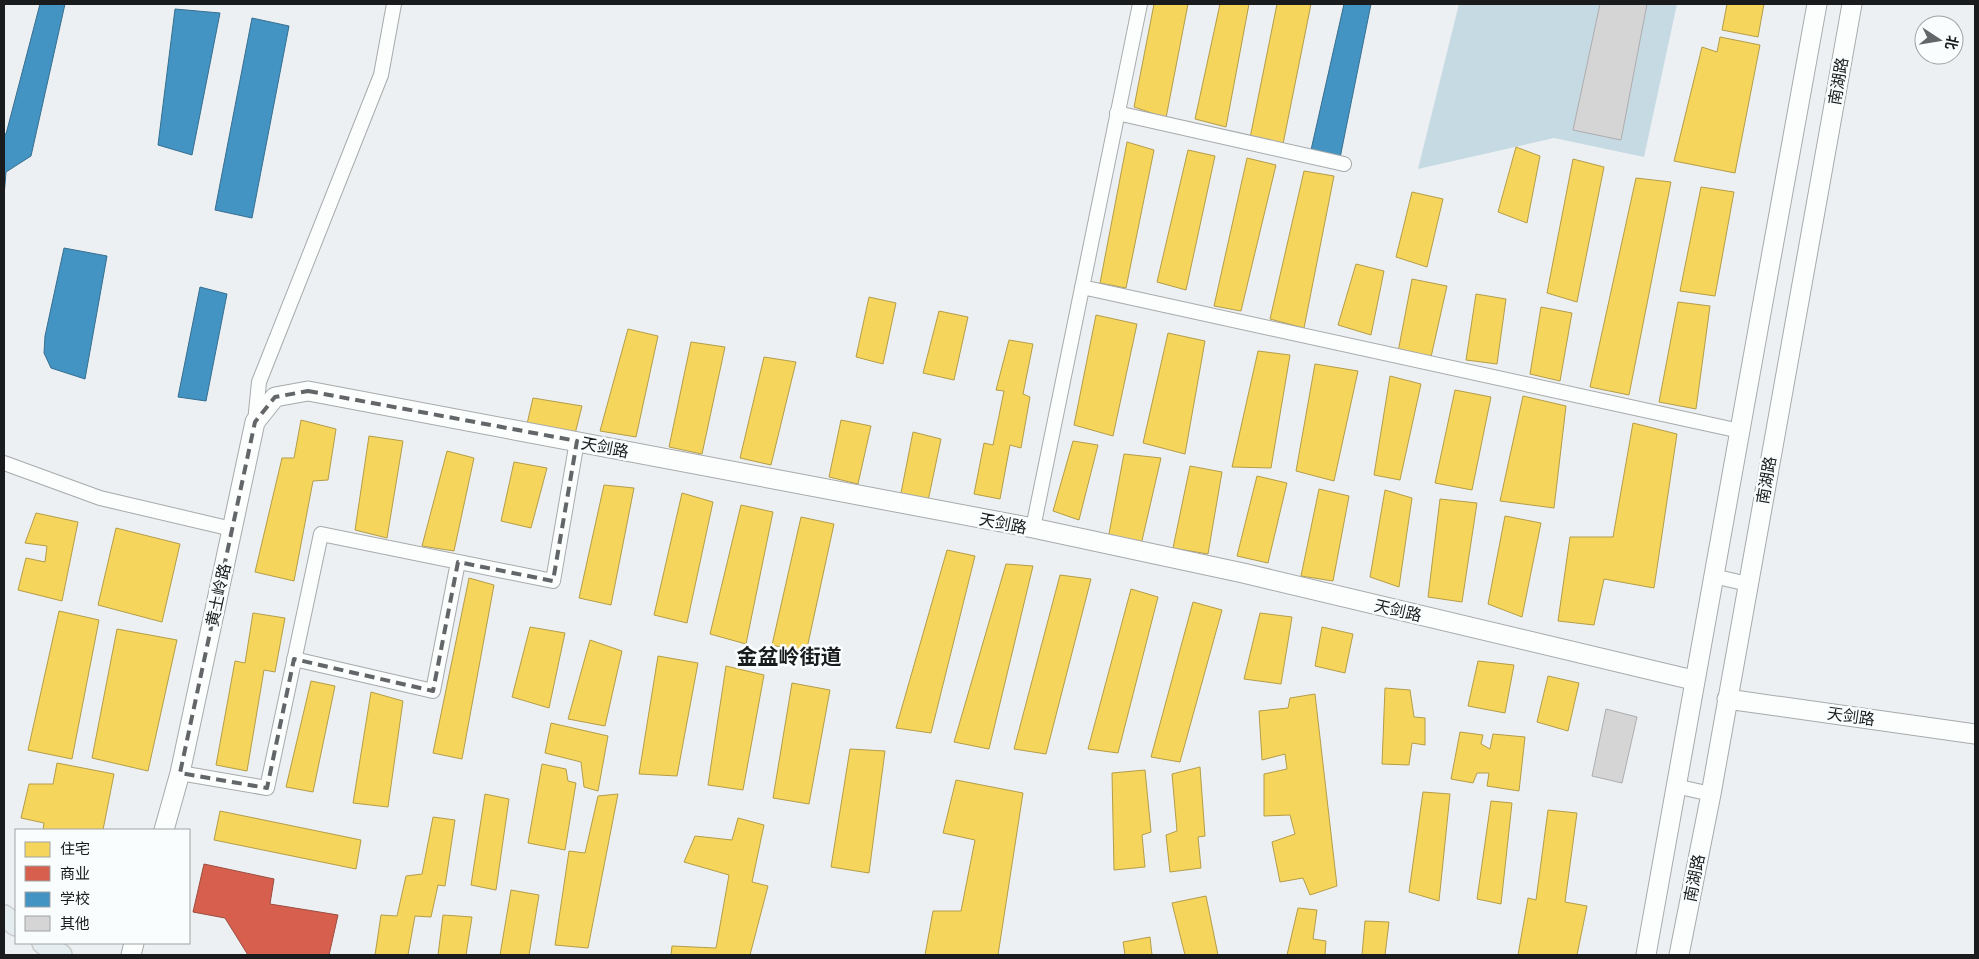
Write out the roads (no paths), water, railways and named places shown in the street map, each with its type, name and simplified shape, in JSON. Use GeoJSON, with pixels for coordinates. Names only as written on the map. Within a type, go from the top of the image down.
{"type":"FeatureCollection","features":[{"type":"Feature","properties":{"kind":"main road"},"geometry":{"type":"LineString","coordinates":[[4,916],[15,924]]}},
{"type":"Feature","properties":{"kind":"main road"},"geometry":{"type":"LineString","coordinates":[[44,944],[61,955]]}},
{"type":"Feature","properties":{"kind":"street"},"geometry":{"type":"LineString","coordinates":[[255,422],[259,382],[381,75],[394,4]]}},
{"type":"Feature","properties":{"kind":"street"},"geometry":{"type":"LineString","coordinates":[[1033,528],[1140,4]]}},
{"type":"Feature","properties":{"kind":"street","name":"南湖路"},"geometry":{"type":"LineString","coordinates":[[1646,955],[1693,680],[1817,4]]}},
{"type":"Feature","properties":{"kind":"street","name":"南湖路"},"geometry":{"type":"LineString","coordinates":[[1679,955],[1710,794],[1852,4]]}},
{"type":"Feature","properties":{"kind":"street"},"geometry":{"type":"LineString","coordinates":[[1117,114],[1344,164]]}},
{"type":"Feature","properties":{"kind":"street"},"geometry":{"type":"LineString","coordinates":[[1082,287],[1740,431]]}},
{"type":"Feature","properties":{"kind":"street","name":"黄土岭路"},"geometry":{"type":"LineString","coordinates":[[164,829],[180,773],[255,422],[275,397],[308,391]]}},
{"type":"Feature","properties":{"kind":"street","name":"天剑路"},"geometry":{"type":"LineString","coordinates":[[308,391],[1033,528],[1243,574],[1693,680]]}},
{"type":"Feature","properties":{"kind":"street"},"geometry":{"type":"LineString","coordinates":[[180,773],[267,788],[321,534],[553,581],[577,442]]}},
{"type":"Feature","properties":{"kind":"street"},"geometry":{"type":"LineString","coordinates":[[4,463],[100,498],[232,529]]}},
{"type":"Feature","properties":{"kind":"street"},"geometry":{"type":"LineString","coordinates":[[294,659],[433,691],[458,562]]}},
{"type":"Feature","properties":{"kind":"street"},"geometry":{"type":"LineString","coordinates":[[1713,576],[1748,584]]}},
{"type":"Feature","properties":{"kind":"street","name":"天剑路"},"geometry":{"type":"LineString","coordinates":[[1727,698],[1975,734]]}},
{"type":"Feature","properties":{"kind":"street"},"geometry":{"type":"LineString","coordinates":[[1675,786],[1710,794]]}},
{"type":"Feature","properties":{"kind":"district","name":"金盆岭街道"},"geometry":{"type":"Point","coordinates":[789,657]}}]}
